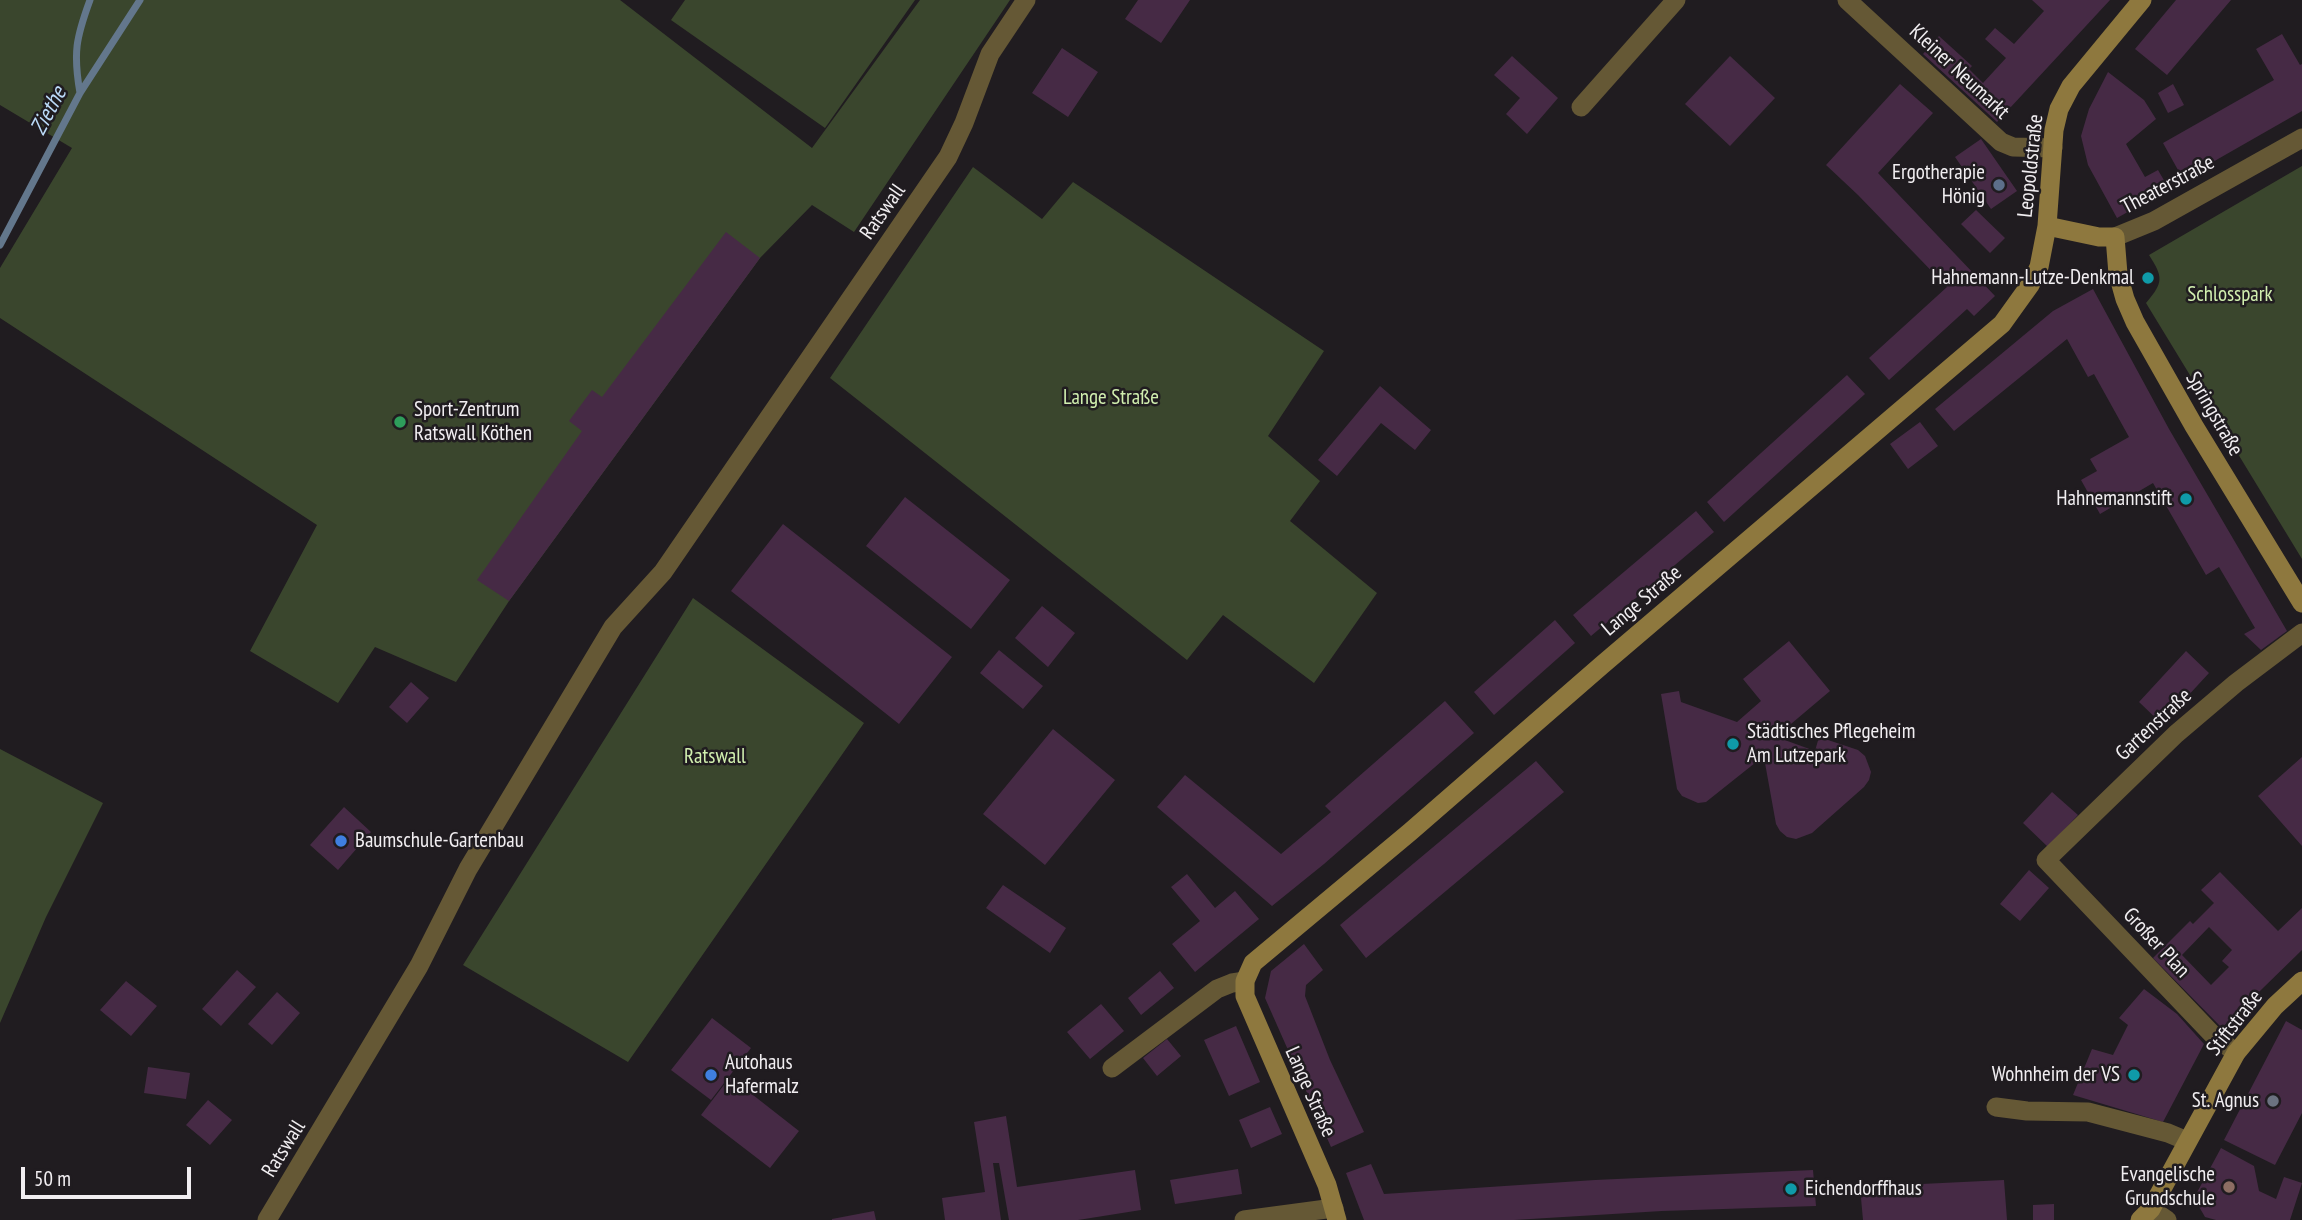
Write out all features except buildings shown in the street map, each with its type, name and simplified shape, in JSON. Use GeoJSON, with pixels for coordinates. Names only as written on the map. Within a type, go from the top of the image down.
{"type":"FeatureCollection","features":[{"type":"Feature","properties":{"kind":"main road","name":"Leopoldstraße"},"geometry":{"type":"LineString","coordinates":[[2046,233],[2056,119],[2064,98],[2142,0]]}},
{"type":"Feature","properties":{"kind":"main road","name":"Theaterstraße"},"geometry":{"type":"LineString","coordinates":[[2046,233],[2115,237]]}},
{"type":"Feature","properties":{"kind":"main road","name":"Lange Straße"},"geometry":{"type":"LineString","coordinates":[[1336,1214],[1327,1185],[1245,996],[1245,981],[1253,963],[1981,344],[2002,324],[2030,285],[2039,267],[2046,233]]}},
{"type":"Feature","properties":{"kind":"main road","name":"Springstraße"},"geometry":{"type":"LineString","coordinates":[[2115,237],[2119,274],[2125,299],[2135,322],[2302,603]]}},
{"type":"Feature","properties":{"kind":"main road","name":"Stiftstraße"},"geometry":{"type":"LineString","coordinates":[[2153,1216],[2187,1142],[2236,1053],[2275,1006],[2302,981]]}},
{"type":"Feature","properties":{"kind":"street","name":"Ratswall"},"geometry":{"type":"LineString","coordinates":[[267,1220],[419,966],[468,869],[613,627],[663,572],[948,157],[990,54],[1026,0]]}},
{"type":"Feature","properties":{"kind":"street"},"geometry":{"type":"LineString","coordinates":[[1581,107],[1676,0]]}},
{"type":"Feature","properties":{"kind":"street","name":"Kleiner Neumarkt"},"geometry":{"type":"LineString","coordinates":[[1847,0],[2001,142],[2013,147],[2053,148]]}},
{"type":"Feature","properties":{"kind":"street","name":"Theaterstraße"},"geometry":{"type":"LineString","coordinates":[[2115,237],[2154,222],[2302,138]]}},
{"type":"Feature","properties":{"kind":"street","name":"Gartenstraße"},"geometry":{"type":"LineString","coordinates":[[2046,860],[2176,734],[2236,683],[2302,633]]}},
{"type":"Feature","properties":{"kind":"street","name":"Großer Plan"},"geometry":{"type":"LineString","coordinates":[[2046,860],[2211,1034],[2236,1053]]}},
{"type":"Feature","properties":{"kind":"street"},"geometry":{"type":"LineString","coordinates":[[1112,1068],[1217,989],[1245,981]]}},
{"type":"Feature","properties":{"kind":"street"},"geometry":{"type":"LineString","coordinates":[[1996,1107],[2027,1111],[2088,1112],[2168,1133],[2187,1142]]}},
{"type":"Feature","properties":{"kind":"street"},"geometry":{"type":"LineString","coordinates":[[1244,1220],[1336,1214]]}},
{"type":"Feature","properties":{"kind":"green space","name":"Sport-Zentrum Ratswall Köthen"},"geometry":{"type":"Polygon","coordinates":[[[0,0],[620,0],[812,148],[920,0],[1010,0],[854,232],[812,205],[760,258],[509,601],[456,682],[375,647],[338,703],[250,651],[317,525],[0,318],[0,268],[72,148],[0,105],[0,0]]]}},
{"type":"Feature","properties":{"kind":"green space"},"geometry":{"type":"Polygon","coordinates":[[[685,0],[915,0],[825,128],[671,20],[685,0]]]}},
{"type":"Feature","properties":{"kind":"green space","name":"Schlosspark"},"geometry":{"type":"Polygon","coordinates":[[[2302,166],[2302,559],[2146,303],[2160,279],[2149,255],[2302,166]]]}},
{"type":"Feature","properties":{"kind":"green space","name":"Lange Straße"},"geometry":{"type":"Polygon","coordinates":[[[973,167],[1042,219],[1073,182],[1324,351],[1268,436],[1320,481],[1290,521],[1377,593],[1314,683],[1223,615],[1187,660],[830,378],[973,167]]]}},
{"type":"Feature","properties":{"kind":"green space","name":"Ratswall"},"geometry":{"type":"Polygon","coordinates":[[[693,598],[864,723],[628,1062],[463,965],[693,598]]]}},
{"type":"Feature","properties":{"kind":"green space"},"geometry":{"type":"Polygon","coordinates":[[[0,749],[103,803],[46,917],[0,1023],[0,749]]]}},
{"type":"Feature","properties":{"kind":"waterway"},"geometry":{"type":"LineString","coordinates":[[80,93],[77,46],[90,0]]}},
{"type":"Feature","properties":{"kind":"waterway","name":"Ziethe"},"geometry":{"type":"LineString","coordinates":[[0,245],[80,93],[140,0]]}},
{"type":"Feature","properties":{"kind":"place","name":"Ergotherapie Hönig"},"geometry":{"type":"Point","coordinates":[1999,185]}},
{"type":"Feature","properties":{"kind":"place","name":"Hahnemann-Lutze-Denkmal"},"geometry":{"type":"Point","coordinates":[2148,278]}},
{"type":"Feature","properties":{"kind":"place","name":"Sport-Zentrum Ratswall Köthen"},"geometry":{"type":"Point","coordinates":[400,422]}},
{"type":"Feature","properties":{"kind":"place","name":"Hahnemannstift"},"geometry":{"type":"Point","coordinates":[2186,499]}},
{"type":"Feature","properties":{"kind":"place","name":"Städtisches Pflegeheim Am Lutzepark"},"geometry":{"type":"Point","coordinates":[1733,744]}},
{"type":"Feature","properties":{"kind":"place","name":"Baumschule-Gartenbau"},"geometry":{"type":"Point","coordinates":[341,841]}},
{"type":"Feature","properties":{"kind":"place","name":"Autohaus Hafermalz"},"geometry":{"type":"Point","coordinates":[711,1075]}},
{"type":"Feature","properties":{"kind":"place","name":"Wohnheim der VS"},"geometry":{"type":"Point","coordinates":[2134,1075]}},
{"type":"Feature","properties":{"kind":"place","name":"St. Agnus"},"geometry":{"type":"Point","coordinates":[2273,1101]}},
{"type":"Feature","properties":{"kind":"place","name":"Evangelische Grundschule"},"geometry":{"type":"Point","coordinates":[2229,1187]}},
{"type":"Feature","properties":{"kind":"place","name":"Eichendorffhaus"},"geometry":{"type":"Point","coordinates":[1791,1189]}}]}
